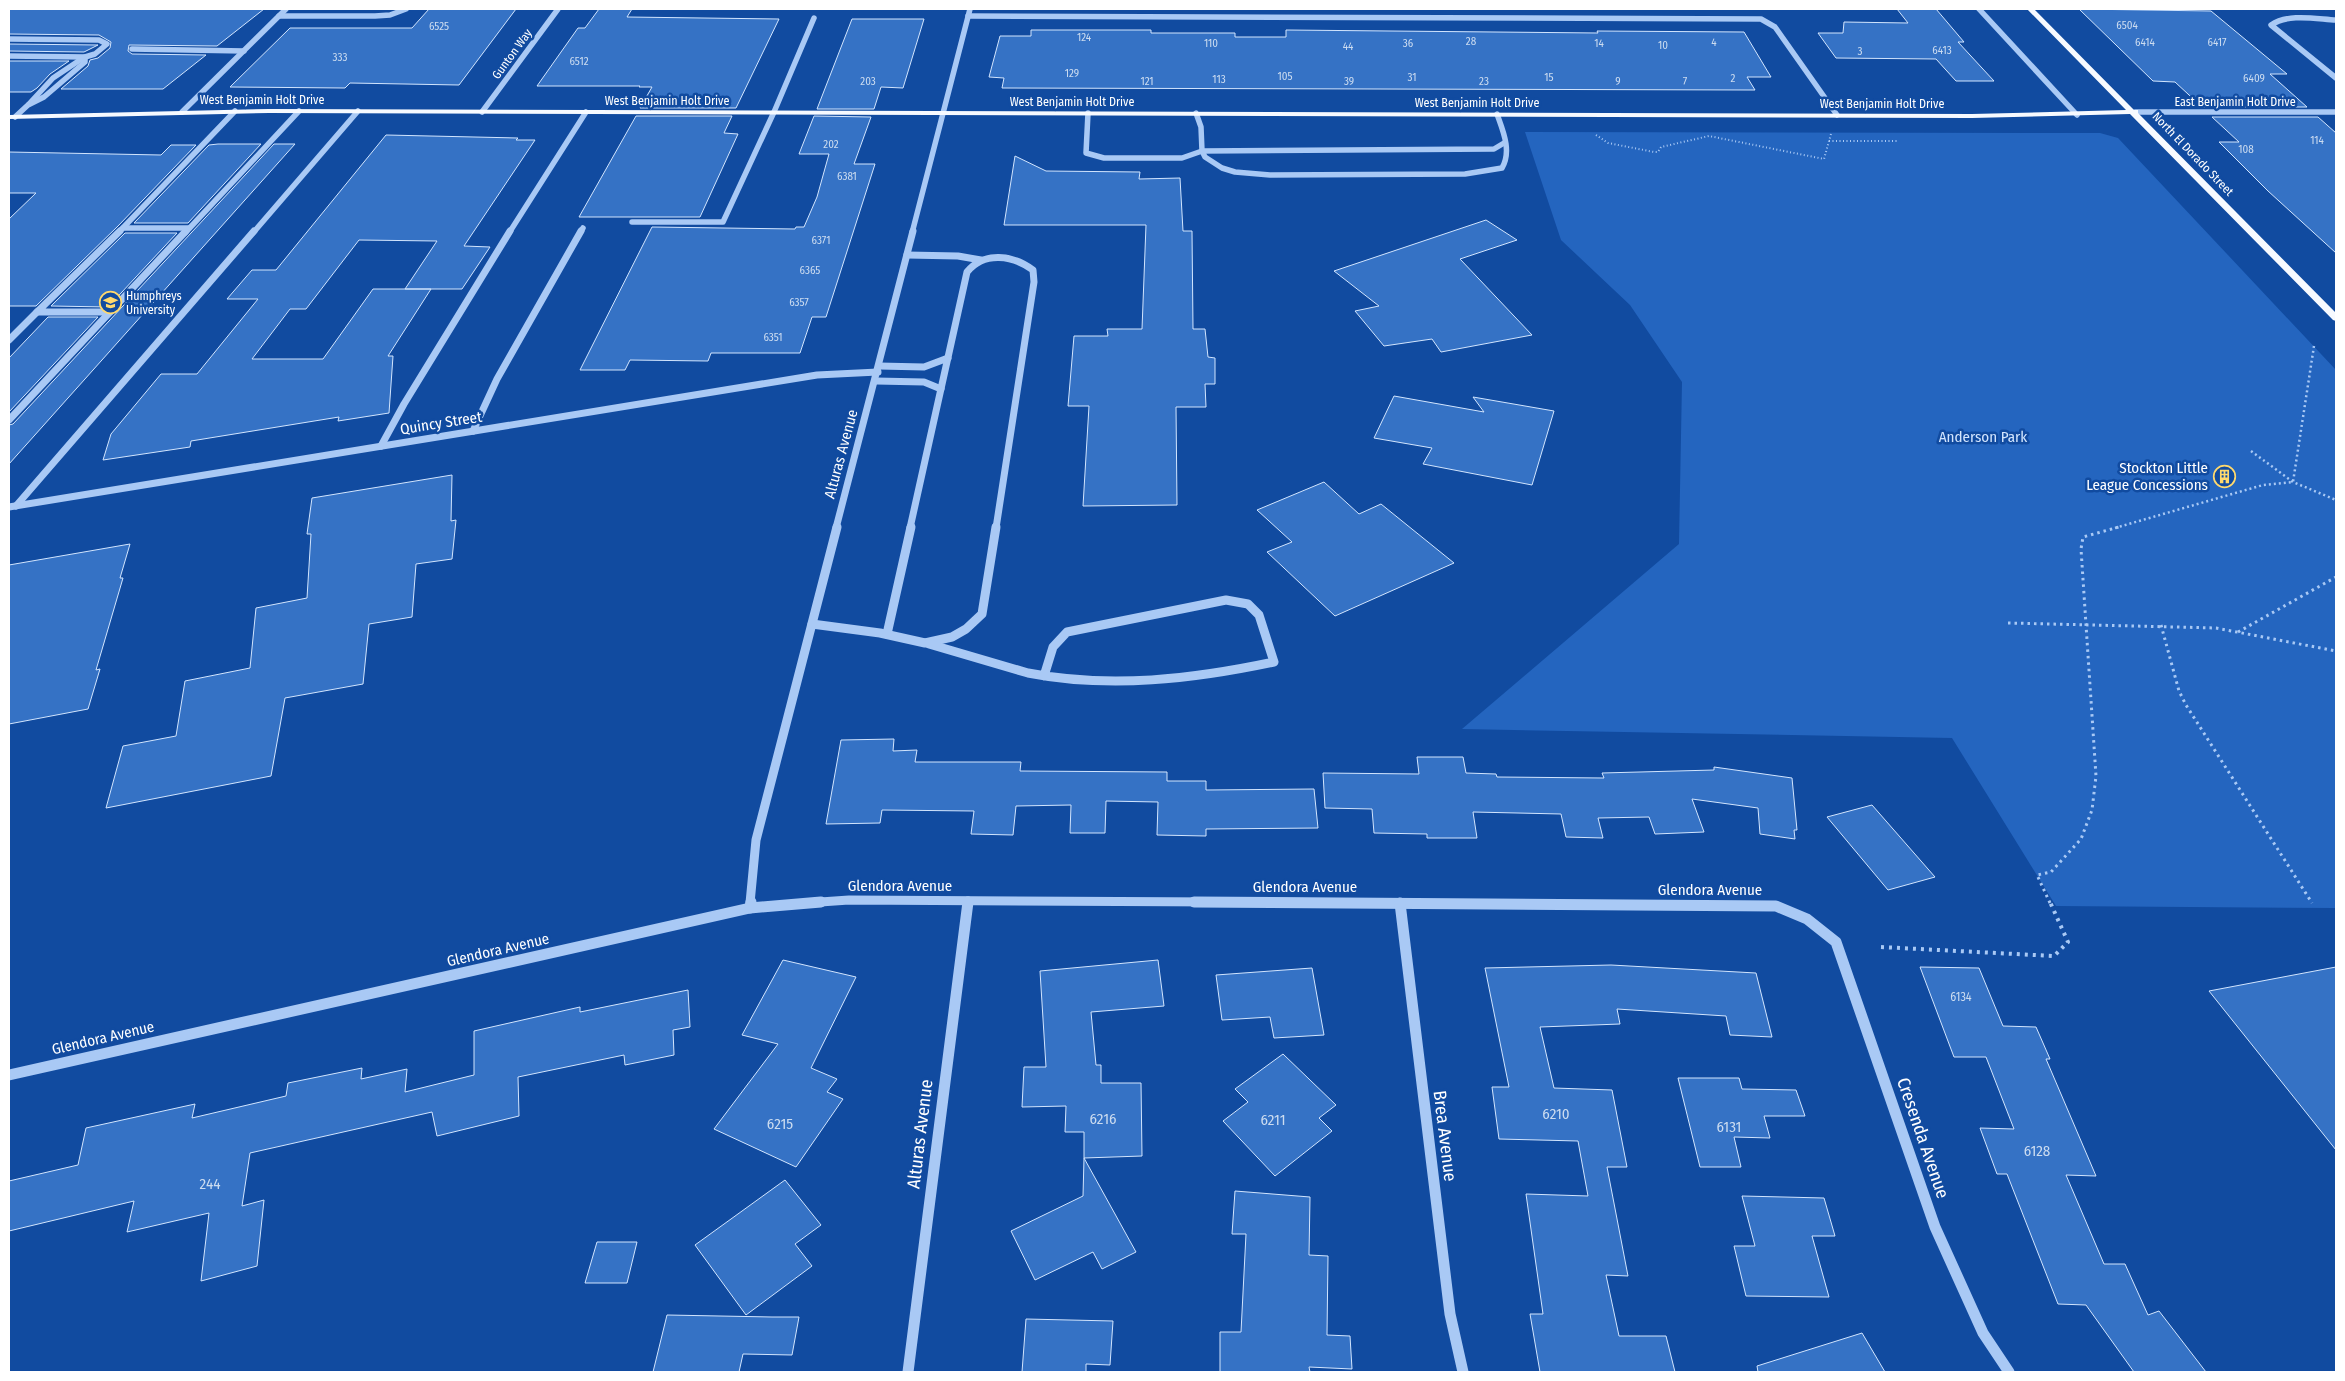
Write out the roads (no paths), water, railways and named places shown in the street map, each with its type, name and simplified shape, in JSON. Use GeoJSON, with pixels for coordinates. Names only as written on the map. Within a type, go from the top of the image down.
{"type":"FeatureCollection","features":[{"type":"Feature","properties":{"kind":"main road","name":"North El Dorado Street"},"geometry":{"type":"LineString","coordinates":[[2030,9],[2135,112],[2336,318]]}},
{"type":"Feature","properties":{"kind":"main road","name":"West Benjamin Holt Drive"},"geometry":{"type":"LineString","coordinates":[[12,117],[235,111],[1836,115],[2077,115],[2135,112]]}},
{"type":"Feature","properties":{"kind":"street"},"geometry":{"type":"LineString","coordinates":[[182,112],[286,9]]}},
{"type":"Feature","properties":{"kind":"street"},"geometry":{"type":"LineString","coordinates":[[279,16],[375,16],[390,15],[406,9]]}},
{"type":"Feature","properties":{"kind":"street","name":"Gunton Way"},"geometry":{"type":"LineString","coordinates":[[482,112],[558,9]]}},
{"type":"Feature","properties":{"kind":"street"},"geometry":{"type":"LineString","coordinates":[[1979,9],[2077,115]]}},
{"type":"Feature","properties":{"kind":"street"},"geometry":{"type":"LineString","coordinates":[[969,12],[1762,19],[1775,27],[1836,115]]}},
{"type":"Feature","properties":{"kind":"street","name":"Alturas Avenue"},"geometry":{"type":"LineString","coordinates":[[750,908],[756,840],[876,381],[969,12]]}},
{"type":"Feature","properties":{"kind":"street"},"geometry":{"type":"LineString","coordinates":[[632,222],[723,222],[774,112],[814,18]]}},
{"type":"Feature","properties":{"kind":"street"},"geometry":{"type":"LineString","coordinates":[[2336,20],[2288,19],[2274,22],[2271,25],[2336,78]]}},
{"type":"Feature","properties":{"kind":"street"},"geometry":{"type":"LineString","coordinates":[[9,39],[99,40],[107,44],[95,54],[85,57],[9,56]]}},
{"type":"Feature","properties":{"kind":"street"},"geometry":{"type":"LineString","coordinates":[[132,50],[244,51]]}},
{"type":"Feature","properties":{"kind":"street"},"geometry":{"type":"LineString","coordinates":[[12,117],[28,105],[44,97],[85,62],[85,57]]}},
{"type":"Feature","properties":{"kind":"street"},"geometry":{"type":"LineString","coordinates":[[9,340],[123,228],[235,111]]}},
{"type":"Feature","properties":{"kind":"street"},"geometry":{"type":"LineString","coordinates":[[9,420],[299,111]]}},
{"type":"Feature","properties":{"kind":"street"},"geometry":{"type":"LineString","coordinates":[[12,506],[358,111]]}},
{"type":"Feature","properties":{"kind":"street"},"geometry":{"type":"LineString","coordinates":[[381,446],[404,404],[534,192],[586,112]]}},
{"type":"Feature","properties":{"kind":"street","name":"East Benjamin Holt Drive"},"geometry":{"type":"LineString","coordinates":[[2135,112],[2336,112]]}},
{"type":"Feature","properties":{"kind":"street"},"geometry":{"type":"LineString","coordinates":[[1088,113],[1086,152],[1104,158],[1182,158],[1202,151],[1494,149],[1504,143]]}},
{"type":"Feature","properties":{"kind":"street"},"geometry":{"type":"LineString","coordinates":[[1196,114],[1201,127],[1202,151],[1210,162],[1235,172],[1256,175],[1465,174],[1481,173],[1502,168],[1506,159],[1504,135],[1497,114]]}},
{"type":"Feature","properties":{"kind":"street"},"geometry":{"type":"LineString","coordinates":[[123,228],[189,228]]}},
{"type":"Feature","properties":{"kind":"street"},"geometry":{"type":"LineString","coordinates":[[473,432],[497,379],[583,228]]}},
{"type":"Feature","properties":{"kind":"street"},"geometry":{"type":"LineString","coordinates":[[907,255],[958,256],[982,260],[1015,260],[1033,270],[1034,282],[982,614],[975,623],[964,630],[929,644]]}},
{"type":"Feature","properties":{"kind":"street"},"geometry":{"type":"LineString","coordinates":[[887,634],[967,272],[970,266],[982,260]]}},
{"type":"Feature","properties":{"kind":"street"},"geometry":{"type":"LineString","coordinates":[[37,312],[110,312]]}},
{"type":"Feature","properties":{"kind":"street","name":"Quincy Street"},"geometry":{"type":"LineString","coordinates":[[12,506],[818,375],[933,366],[948,358]]}},
{"type":"Feature","properties":{"kind":"street"},"geometry":{"type":"LineString","coordinates":[[876,381],[924,382],[941,389]]}},
{"type":"Feature","properties":{"kind":"street"},"geometry":{"type":"LineString","coordinates":[[812,624],[887,634],[929,644],[1008,668],[1044,676],[1118,681],[1222,673],[1274,662],[1259,615],[1248,604],[1226,600],[1067,632],[1053,646],[1044,676]]}},
{"type":"Feature","properties":{"kind":"street","name":"Glendora Avenue"},"geometry":{"type":"LineString","coordinates":[[9,1075],[750,908],[849,900],[1776,906],[1807,919]]}},
{"type":"Feature","properties":{"kind":"street","name":"Alturas Avenue"},"geometry":{"type":"LineString","coordinates":[[908,1372],[955,991],[968,901]]}},
{"type":"Feature","properties":{"kind":"street","name":"Brea Avenue"},"geometry":{"type":"LineString","coordinates":[[1400,903],[1410,998],[1450,1314],[1462,1372]]}},
{"type":"Feature","properties":{"kind":"street","name":"Cresenda Avenue"},"geometry":{"type":"LineString","coordinates":[[1807,919],[1836,942],[1935,1227],[1983,1333],[2009,1372]]}},
{"type":"Feature","properties":{"kind":"place","name":"Humphreys University"},"geometry":{"type":"Point","coordinates":[110,303]}},
{"type":"Feature","properties":{"kind":"place","name":"Stockton Little League Concessions"},"geometry":{"type":"Point","coordinates":[2224,477]}},
{"type":"Feature","properties":{"kind":"park label","name":"Anderson Park"},"geometry":{"type":"Point","coordinates":[1983,437]}}]}
